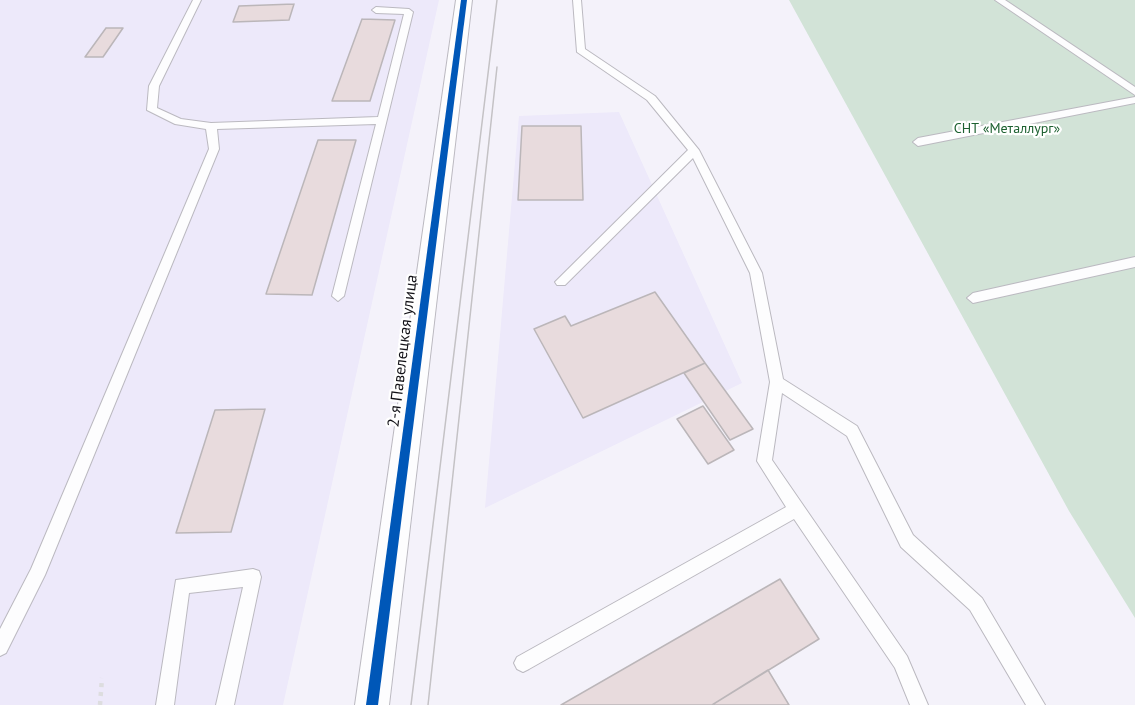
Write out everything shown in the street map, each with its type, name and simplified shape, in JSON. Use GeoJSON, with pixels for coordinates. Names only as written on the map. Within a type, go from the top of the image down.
{"type":"FeatureCollection","features":[{"type":"Feature","properties":{"kind":"street","name":"2-я Павелецкая улица"},"geometry":{"type":"LineString","coordinates":[[372,705],[464,0]]}},
{"type":"Feature","properties":{"kind":"lane"},"geometry":{"type":"LineString","coordinates":[[197,0],[154,86],[152,110],[179,122],[211,126],[382,120]]}},
{"type":"Feature","properties":{"kind":"lane"},"geometry":{"type":"LineString","coordinates":[[576,0],[580,50],[651,98],[694,150],[756,273],[777,382],[764,461],[901,662],[919,705]]}},
{"type":"Feature","properties":{"kind":"lane"},"geometry":{"type":"LineString","coordinates":[[999,0],[1135,92]]}},
{"type":"Feature","properties":{"kind":"lane"},"geometry":{"type":"LineString","coordinates":[[338,296],[409,12],[376,10]]}},
{"type":"Feature","properties":{"kind":"lane"},"geometry":{"type":"LineString","coordinates":[[918,142],[1135,100]]}},
{"type":"Feature","properties":{"kind":"lane"},"geometry":{"type":"LineString","coordinates":[[0,646],[38,575],[214,149],[211,126]]}},
{"type":"Feature","properties":{"kind":"lane"},"geometry":{"type":"LineString","coordinates":[[561,282],[694,150]]}},
{"type":"Feature","properties":{"kind":"lane"},"geometry":{"type":"LineString","coordinates":[[973,298],[1135,262]]}},
{"type":"Feature","properties":{"kind":"lane"},"geometry":{"type":"LineString","coordinates":[[777,382],[852,431],[907,541],[976,604],[1036,705]]}},
{"type":"Feature","properties":{"kind":"lane"},"geometry":{"type":"LineString","coordinates":[[523,663],[796,509]]}},
{"type":"Feature","properties":{"kind":"lane"},"geometry":{"type":"LineString","coordinates":[[165,705],[182,586],[253,577],[225,705]]}},
{"type":"Feature","properties":{"kind":"path"},"geometry":{"type":"LineString","coordinates":[[100,705],[102,678]]}},
{"type":"Feature","properties":{"kind":"shaded area"},"geometry":{"type":"Polygon","coordinates":[[[0,0],[439,0],[283,705],[0,705],[0,0]]]}},
{"type":"Feature","properties":{"kind":"shaded area"},"geometry":{"type":"Polygon","coordinates":[[[619,112],[742,383],[485,508],[519,116],[619,112]]]}},
{"type":"Feature","properties":{"kind":"green space","name":"СНТ «Металлург»"},"geometry":{"type":"Polygon","coordinates":[[[789,0],[1135,0],[1135,618],[1069,511],[789,0]]]}},
{"type":"Feature","properties":{"kind":"building"},"geometry":{"type":"Polygon","coordinates":[[[294,4],[289,20],[233,22],[239,6],[294,4]]]}},
{"type":"Feature","properties":{"kind":"building"},"geometry":{"type":"Polygon","coordinates":[[[362,19],[395,20],[370,101],[332,101],[362,19]]]}},
{"type":"Feature","properties":{"kind":"building"},"geometry":{"type":"Polygon","coordinates":[[[106,28],[123,28],[103,57],[85,57],[106,28]]]}},
{"type":"Feature","properties":{"kind":"building"},"geometry":{"type":"Polygon","coordinates":[[[522,126],[581,126],[583,200],[518,200],[522,126]]]}},
{"type":"Feature","properties":{"kind":"building"},"geometry":{"type":"Polygon","coordinates":[[[318,140],[356,140],[312,295],[266,294],[318,140]]]}},
{"type":"Feature","properties":{"kind":"building"},"geometry":{"type":"Polygon","coordinates":[[[655,292],[705,363],[583,418],[534,329],[565,316],[571,326],[655,292]]]}},
{"type":"Feature","properties":{"kind":"building"},"geometry":{"type":"Polygon","coordinates":[[[705,363],[753,429],[730,440],[684,373],[705,363]]]}},
{"type":"Feature","properties":{"kind":"building"},"geometry":{"type":"Polygon","coordinates":[[[703,406],[734,450],[708,464],[677,419],[703,406]]]}},
{"type":"Feature","properties":{"kind":"building"},"geometry":{"type":"Polygon","coordinates":[[[265,409],[231,532],[176,533],[215,410],[265,409]]]}},
{"type":"Feature","properties":{"kind":"building"},"geometry":{"type":"Polygon","coordinates":[[[780,579],[819,639],[712,705],[561,705],[780,579]]]}},
{"type":"Feature","properties":{"kind":"building"},"geometry":{"type":"Polygon","coordinates":[[[768,670],[789,705],[712,705],[768,670]]]}},
{"type":"Feature","properties":{"kind":"tram line"},"geometry":{"type":"LineString","coordinates":[[411,705],[497,0]]}},
{"type":"Feature","properties":{"kind":"tram line"},"geometry":{"type":"LineString","coordinates":[[428,705],[497,67]]}},
{"type":"Feature","properties":{"kind":"cycle path"},"geometry":{"type":"LineString","coordinates":[[372,705],[464,0]]}}]}
